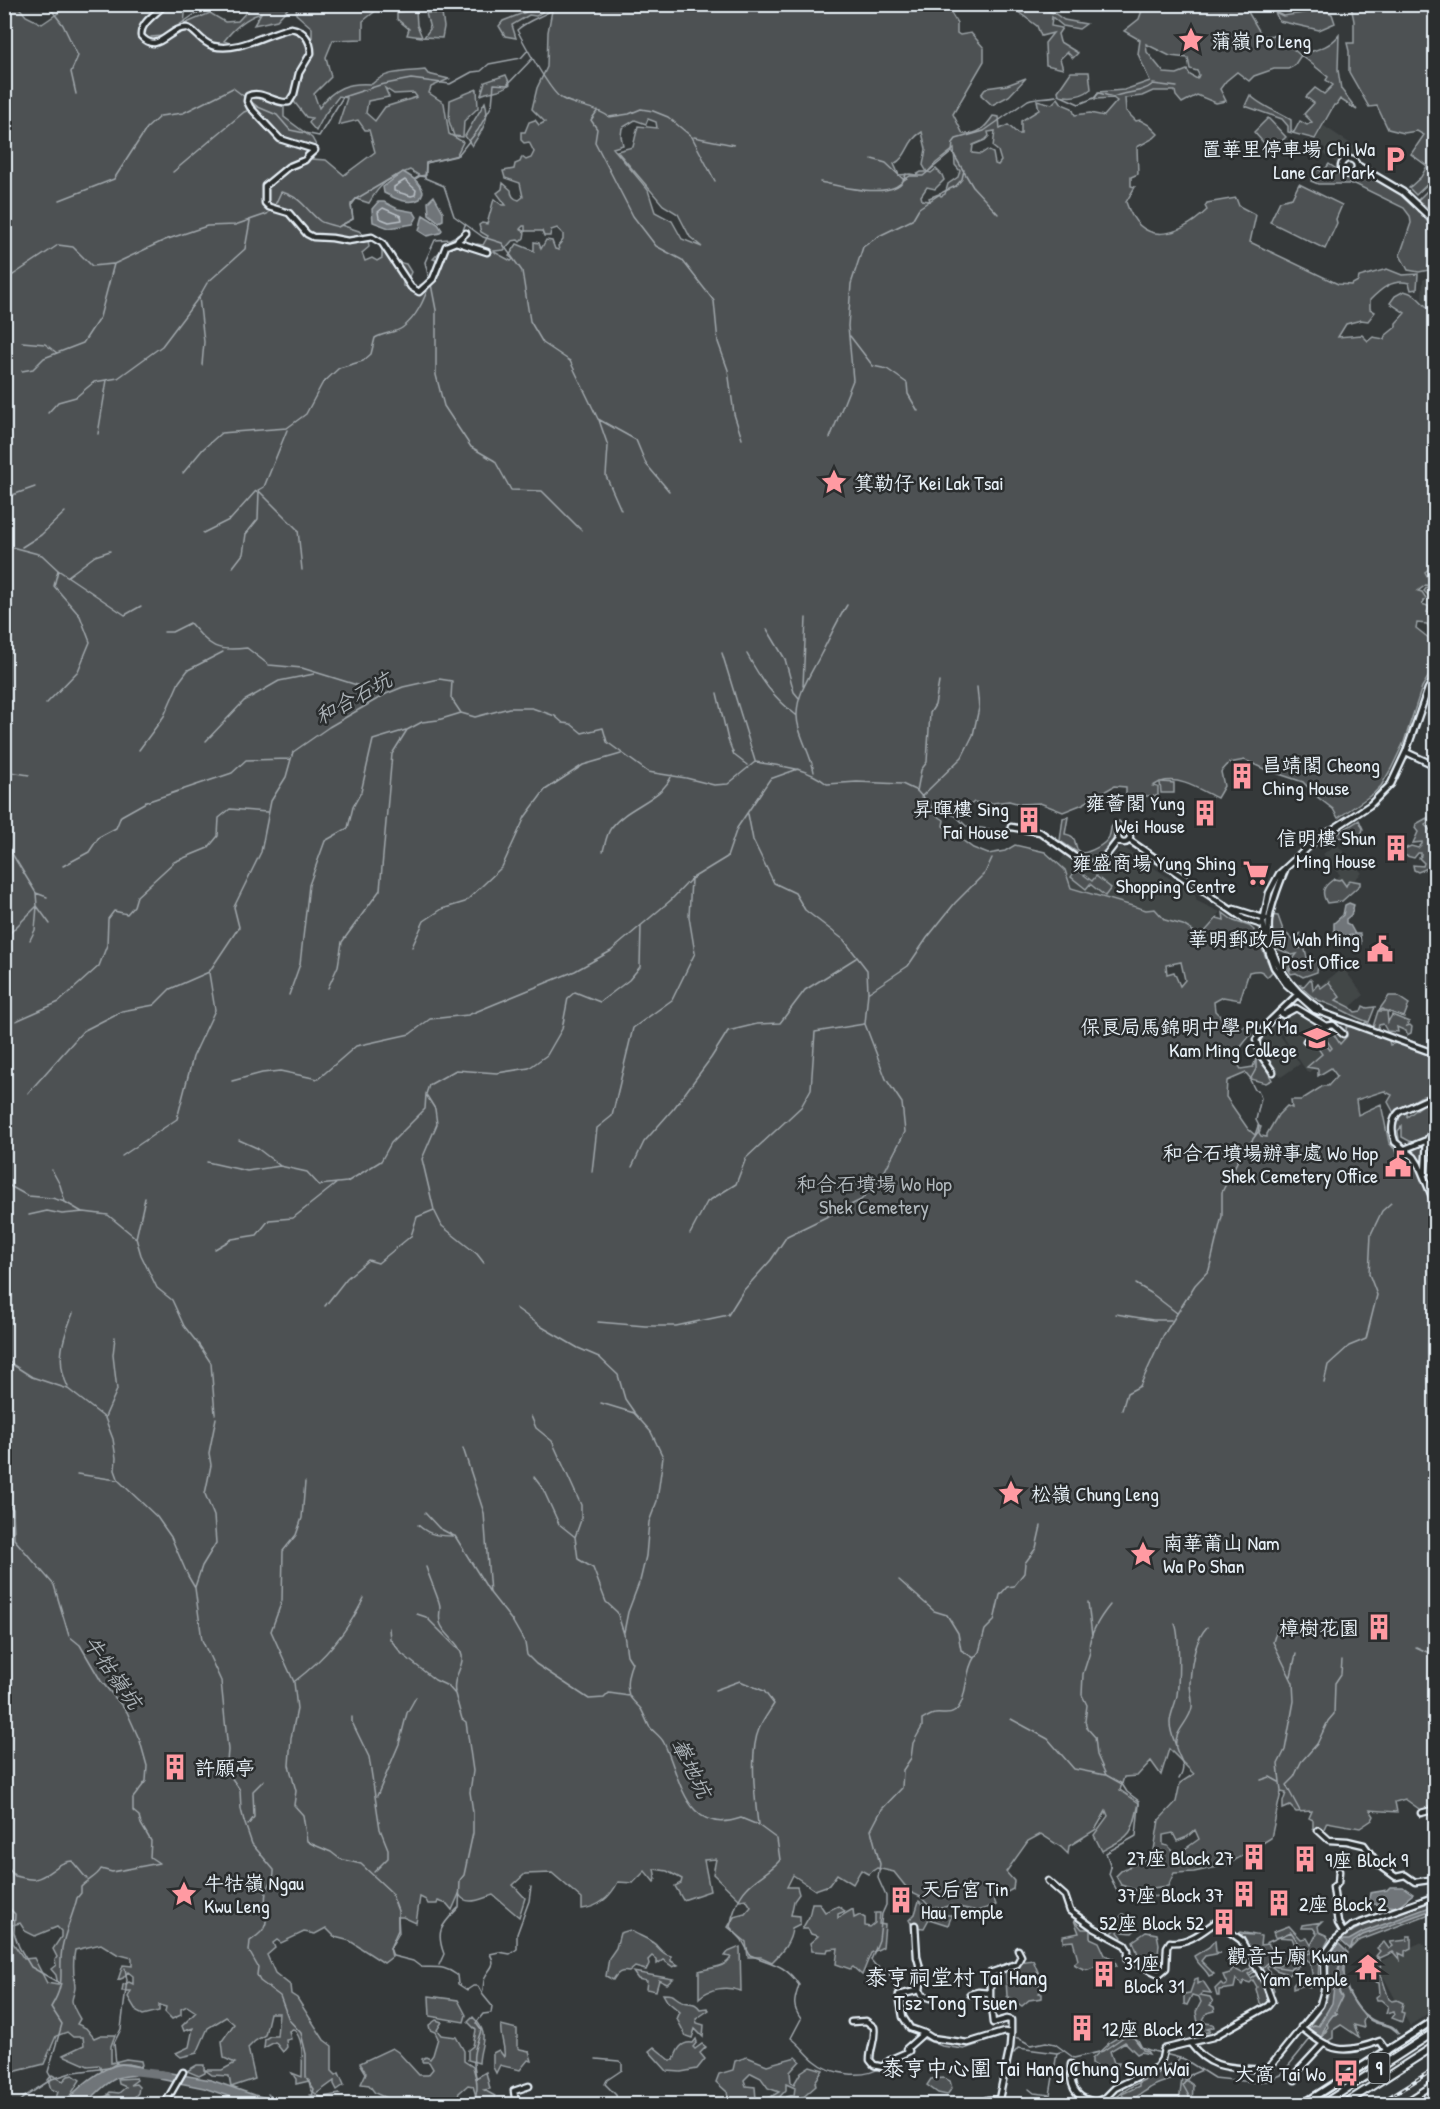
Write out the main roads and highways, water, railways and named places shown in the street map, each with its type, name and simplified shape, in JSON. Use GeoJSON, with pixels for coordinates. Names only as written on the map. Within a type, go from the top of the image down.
{"type":"FeatureCollection","features":[{"type":"Feature","properties":{"kind":"highway","name":"9"},"geometry":{"type":"LineString","coordinates":[[1323,2104],[1436,2031]]}},
{"type":"Feature","properties":{"kind":"highway","name":"9"},"geometry":{"type":"LineString","coordinates":[[1344,2104],[1436,2045]]}},
{"type":"Feature","properties":{"kind":"main road"},"geometry":{"type":"LineString","coordinates":[[1304,2104],[1436,2019]]}},
{"type":"Feature","properties":{"kind":"water"},"geometry":{"type":"Polygon","coordinates":[[[403,172],[420,185],[423,192],[420,199],[406,201],[384,193],[383,187],[403,172]]]}},
{"type":"Feature","properties":{"kind":"water"},"geometry":{"type":"Polygon","coordinates":[[[434,196],[443,212],[443,220],[439,222],[429,214],[428,202],[434,196]]]}},
{"type":"Feature","properties":{"kind":"water"},"geometry":{"type":"Polygon","coordinates":[[[378,202],[414,212],[417,217],[413,224],[389,228],[373,222],[372,209],[378,202]]]}},
{"type":"Feature","properties":{"kind":"water"},"geometry":{"type":"Polygon","coordinates":[[[423,215],[438,224],[442,230],[440,233],[427,236],[419,231],[423,215]]]}},
{"type":"Feature","properties":{"kind":"water"},"geometry":{"type":"Polygon","coordinates":[[[1349,903],[1354,905],[1346,923],[1350,925],[1355,934],[1360,934],[1361,944],[1357,944],[1357,939],[1352,935],[1342,937],[1334,930],[1334,923],[1343,915],[1345,905],[1349,903]]]}},
{"type":"Feature","properties":{"kind":"water"},"geometry":{"type":"Polygon","coordinates":[[[1390,1887],[1403,1887],[1413,1894],[1397,1907],[1374,1904],[1369,1900],[1370,1893],[1387,1890],[1390,1887]]]}},
{"type":"Feature","properties":{"kind":"water"},"geometry":{"type":"Polygon","coordinates":[[[1435,1905],[1435,1909],[1363,1935],[1353,1942],[1350,1949],[1340,1940],[1349,1940],[1363,1932],[1435,1905]]]}},
{"type":"Feature","properties":{"kind":"water"},"geometry":{"type":"Polygon","coordinates":[[[1338,1943],[1348,1953],[1344,1970],[1345,1980],[1356,2005],[1347,1990],[1342,1978],[1339,1982],[1339,1992],[1342,1997],[1335,2012],[1337,2014],[1329,2020],[1321,2038],[1308,2028],[1314,2025],[1319,2026],[1332,2003],[1341,1956],[1337,1960],[1329,1961],[1329,1959],[1336,1959],[1338,1955],[1333,1951],[1338,1943]]]}},
{"type":"Feature","properties":{"kind":"water"},"geometry":{"type":"Polygon","coordinates":[[[1360,2010],[1371,2019],[1390,2025],[1399,2034],[1391,2027],[1370,2020],[1360,2010]]]}},
{"type":"Feature","properties":{"kind":"water"},"geometry":{"type":"Polygon","coordinates":[[[122,2064],[140,2067],[142,2072],[113,2080],[100,2089],[86,2104],[65,2104],[90,2079],[106,2069],[122,2064]]]}},
{"type":"Feature","properties":{"kind":"water"},"geometry":{"type":"Polygon","coordinates":[[[159,2071],[211,2080],[254,2095],[293,2104],[252,2104],[204,2088],[160,2079],[157,2074],[159,2071]]]}},
{"type":"Feature","properties":{"kind":"waterway"},"geometry":{"type":"LineString","coordinates":[[47,4],[63,25],[78,56],[71,72],[76,94]]}},
{"type":"Feature","properties":{"kind":"waterway"},"geometry":{"type":"LineString","coordinates":[[561,4],[517,30],[556,94],[567,101],[604,113],[609,117],[629,114],[641,109],[668,117],[692,137],[715,181]]}},
{"type":"Feature","properties":{"kind":"waterway"},"geometry":{"type":"LineString","coordinates":[[151,37],[163,36],[195,14],[211,9]]}},
{"type":"Feature","properties":{"kind":"waterway"},"geometry":{"type":"LineString","coordinates":[[60,200],[114,179],[147,128],[160,116],[183,113],[233,88],[258,107],[277,115],[290,130],[319,136],[343,97],[380,85],[411,79],[450,84],[472,72],[481,71],[489,64],[521,58],[528,50]]}},
{"type":"Feature","properties":{"kind":"waterway"},"geometry":{"type":"LineString","coordinates":[[532,59],[507,85],[494,84],[492,105],[478,130],[458,155],[426,163],[425,178],[444,186],[454,216],[483,237],[502,243],[522,271],[530,321],[543,343],[570,361],[598,419],[636,440],[646,464],[669,491]]}},
{"type":"Feature","properties":{"kind":"waterway"},"geometry":{"type":"LineString","coordinates":[[872,159],[886,163],[904,180],[910,176],[923,176],[952,152],[956,139],[984,131],[1028,100],[1059,95],[1079,104],[1094,98],[1099,93],[1113,97],[1144,89],[1153,84],[1177,87]]}},
{"type":"Feature","properties":{"kind":"waterway"},"geometry":{"type":"LineString","coordinates":[[173,172],[244,112],[257,107]]}},
{"type":"Feature","properties":{"kind":"waterway"},"geometry":{"type":"LineString","coordinates":[[598,110],[591,120],[597,129],[595,142],[633,216],[656,246],[682,260],[714,301],[718,342],[728,370],[734,414],[742,439]]}},
{"type":"Feature","properties":{"kind":"waterway"},"geometry":{"type":"LineString","coordinates":[[694,137],[734,145]]}},
{"type":"Feature","properties":{"kind":"waterway"},"geometry":{"type":"LineString","coordinates":[[953,153],[973,187],[998,214]]}},
{"type":"Feature","properties":{"kind":"waterway"},"geometry":{"type":"LineString","coordinates":[[830,438],[853,380],[848,326],[851,284],[863,247],[879,236],[912,220],[919,208],[956,186],[962,179],[964,170]]}},
{"type":"Feature","properties":{"kind":"waterway"},"geometry":{"type":"LineString","coordinates":[[820,182],[854,189],[881,190],[893,188],[901,183],[906,174]]}},
{"type":"Feature","properties":{"kind":"waterway"},"geometry":{"type":"LineString","coordinates":[[274,207],[281,192],[288,194],[299,200],[320,221],[338,227],[353,219],[351,204],[356,199],[395,176],[397,177]]}},
{"type":"Feature","properties":{"kind":"waterway"},"geometry":{"type":"LineString","coordinates":[[415,179],[420,176],[425,177]]}},
{"type":"Feature","properties":{"kind":"waterway"},"geometry":{"type":"LineString","coordinates":[[22,371],[33,369],[44,358],[83,343],[100,317],[114,264],[165,240],[207,226],[235,225],[267,214],[271,210]]}},
{"type":"Feature","properties":{"kind":"waterway"},"geometry":{"type":"LineString","coordinates":[[202,365],[204,342],[199,297],[207,283],[245,249],[250,221]]}},
{"type":"Feature","properties":{"kind":"waterway"},"geometry":{"type":"LineString","coordinates":[[429,279],[425,262],[435,240],[450,239],[462,233],[465,225]]}},
{"type":"Feature","properties":{"kind":"waterway"},"geometry":{"type":"LineString","coordinates":[[4,281],[58,245],[73,247],[92,266],[113,264]]}},
{"type":"Feature","properties":{"kind":"waterway"},"geometry":{"type":"LineString","coordinates":[[183,473],[203,449],[221,433],[287,428],[306,414],[322,384],[339,368],[363,361],[371,354],[375,338],[399,330],[412,319],[430,283]]}},
{"type":"Feature","properties":{"kind":"waterway"},"geometry":{"type":"LineString","coordinates":[[431,284],[436,310],[436,375],[444,406],[471,447],[495,461],[511,490],[542,491],[581,530]]}},
{"type":"Feature","properties":{"kind":"waterway"},"geometry":{"type":"LineString","coordinates":[[48,413],[58,402],[76,397],[94,382],[118,378],[162,346],[199,297]]}},
{"type":"Feature","properties":{"kind":"waterway"},"geometry":{"type":"LineString","coordinates":[[850,336],[873,366],[887,369],[907,383],[908,394],[918,411]]}},
{"type":"Feature","properties":{"kind":"waterway"},"geometry":{"type":"LineString","coordinates":[[22,342],[45,344],[57,353]]}},
{"type":"Feature","properties":{"kind":"waterway"},"geometry":{"type":"LineString","coordinates":[[98,434],[107,380]]}},
{"type":"Feature","properties":{"kind":"waterway"},"geometry":{"type":"LineString","coordinates":[[599,420],[608,446],[606,476],[621,510]]}},
{"type":"Feature","properties":{"kind":"waterway"},"geometry":{"type":"LineString","coordinates":[[203,533],[231,519],[255,492],[264,487],[287,430]]}},
{"type":"Feature","properties":{"kind":"waterway"},"geometry":{"type":"LineString","coordinates":[[4,498],[35,487]]}},
{"type":"Feature","properties":{"kind":"waterway"},"geometry":{"type":"LineString","coordinates":[[259,491],[298,530],[302,570]]}},
{"type":"Feature","properties":{"kind":"waterway"},"geometry":{"type":"LineString","coordinates":[[233,567],[243,554],[246,534],[258,519],[259,491]]}},
{"type":"Feature","properties":{"kind":"waterway"},"geometry":{"type":"LineString","coordinates":[[22,547],[41,535],[65,512]]}},
{"type":"Feature","properties":{"kind":"waterway"},"geometry":{"type":"LineString","coordinates":[[4,545],[42,555],[58,570],[125,615],[141,606]]}},
{"type":"Feature","properties":{"kind":"waterway"},"geometry":{"type":"LineString","coordinates":[[68,576],[95,556],[110,551]]}},
{"type":"Feature","properties":{"kind":"waterway"},"geometry":{"type":"LineString","coordinates":[[46,704],[78,671],[90,642],[80,616],[54,586],[58,570]]}},
{"type":"Feature","properties":{"kind":"waterway"},"geometry":{"type":"LineString","coordinates":[[814,772],[797,721],[799,698],[847,605]]}},
{"type":"Feature","properties":{"kind":"waterway"},"geometry":{"type":"LineString","coordinates":[[803,686],[806,618]]}},
{"type":"Feature","properties":{"kind":"waterway"},"geometry":{"type":"LineString","coordinates":[[164,632],[172,632],[190,623],[203,638],[214,646],[228,649],[247,648],[269,665],[302,668],[386,694]]}},
{"type":"Feature","properties":{"kind":"waterway"},"geometry":{"type":"LineString","coordinates":[[767,629],[785,659],[794,692],[799,698]]}},
{"type":"Feature","properties":{"kind":"waterway"},"geometry":{"type":"LineString","coordinates":[[139,750],[164,716],[179,682],[188,670],[223,652]]}},
{"type":"Feature","properties":{"kind":"waterway"},"geometry":{"type":"LineString","coordinates":[[722,653],[755,761]]}},
{"type":"Feature","properties":{"kind":"waterway"},"geometry":{"type":"LineString","coordinates":[[747,654],[768,688],[796,715]]}},
{"type":"Feature","properties":{"kind":"waterway"},"geometry":{"type":"LineString","coordinates":[[206,741],[244,701],[279,681],[314,674]]}},
{"type":"Feature","properties":{"kind":"waterway","name":"和合石坑"},"geometry":{"type":"LineString","coordinates":[[28,1093],[83,1031],[122,1011],[154,1005],[170,989],[209,972],[239,927],[234,907],[261,852],[271,801],[286,777],[293,752],[329,727],[386,694],[403,687],[439,679],[452,681],[451,698],[461,713],[475,717],[509,708],[532,708],[555,716],[582,733],[603,728],[607,742],[648,772],[714,785],[728,784],[755,762],[802,771],[827,784],[857,782],[902,784],[917,791],[932,808],[956,816],[966,826],[995,830]]}},
{"type":"Feature","properties":{"kind":"waterway"},"geometry":{"type":"LineString","coordinates":[[917,791],[921,770],[927,762],[930,713],[935,705],[939,682]]}},
{"type":"Feature","properties":{"kind":"waterway"},"geometry":{"type":"LineString","coordinates":[[921,797],[962,757],[973,735],[979,708],[977,687]]}},
{"type":"Feature","properties":{"kind":"waterway"},"geometry":{"type":"LineString","coordinates":[[717,693],[728,740],[734,755],[747,765]]}},
{"type":"Feature","properties":{"kind":"waterway"},"geometry":{"type":"LineString","coordinates":[[328,988],[338,966],[342,942],[380,890],[392,754],[407,730],[422,722],[461,713]]}},
{"type":"Feature","properties":{"kind":"waterway"},"geometry":{"type":"LineString","coordinates":[[289,995],[300,964],[309,885],[325,841],[348,828],[353,807],[361,792],[373,740],[406,730]]}},
{"type":"Feature","properties":{"kind":"waterway"},"geometry":{"type":"LineString","coordinates":[[412,947],[424,921],[442,909],[465,902],[502,867],[525,817],[545,790],[583,765],[621,754]]}},
{"type":"Feature","properties":{"kind":"waterway"},"geometry":{"type":"LineString","coordinates":[[63,866],[89,852],[99,837],[116,828],[121,816],[146,802],[232,773],[246,760],[291,759]]}},
{"type":"Feature","properties":{"kind":"waterway"},"geometry":{"type":"LineString","coordinates":[[592,1172],[597,1128],[612,1116],[633,1028],[672,1000],[695,953],[689,917],[691,879],[727,857],[737,828],[770,779],[798,769]]}},
{"type":"Feature","properties":{"kind":"waterway"},"geometry":{"type":"LineString","coordinates":[[4,771],[29,775]]}},
{"type":"Feature","properties":{"kind":"waterway"},"geometry":{"type":"LineString","coordinates":[[603,851],[610,830],[618,820],[653,797],[667,784],[672,775]]}},
{"type":"Feature","properties":{"kind":"waterway"},"geometry":{"type":"LineString","coordinates":[[16,1021],[59,1002],[99,966],[107,945],[108,919],[114,911],[127,914],[134,906],[137,896],[174,862],[208,848],[218,836],[219,818],[230,809],[267,812]]}},
{"type":"Feature","properties":{"kind":"waterway"},"geometry":{"type":"LineString","coordinates":[[598,1322],[676,1326],[728,1315],[743,1291],[771,1260],[787,1236],[861,1200],[881,1178],[905,1132],[902,1103],[886,1079],[865,1024],[868,992],[867,970],[844,940],[805,910],[795,893],[774,883],[753,840],[748,814]]}},
{"type":"Feature","properties":{"kind":"waterway"},"geometry":{"type":"LineString","coordinates":[[4,831],[11,852],[36,893],[35,930],[30,940]]}},
{"type":"Feature","properties":{"kind":"waterway"},"geometry":{"type":"LineString","coordinates":[[869,992],[908,966],[955,903],[985,873],[992,858]]}},
{"type":"Feature","properties":{"kind":"waterway"},"geometry":{"type":"LineString","coordinates":[[232,1081],[280,1071],[318,1079],[356,1046],[410,1034],[430,1019],[468,1015],[575,971],[611,951],[671,900],[691,879]]}},
{"type":"Feature","properties":{"kind":"waterway"},"geometry":{"type":"LineString","coordinates":[[36,893],[47,897]]}},
{"type":"Feature","properties":{"kind":"waterway"},"geometry":{"type":"LineString","coordinates":[[9,934],[37,906],[50,924]]}},
{"type":"Feature","properties":{"kind":"waterway"},"geometry":{"type":"LineString","coordinates":[[207,1162],[247,1171],[280,1166],[307,1172],[319,1185],[347,1182],[381,1161],[391,1143],[425,1109],[429,1085],[456,1070],[497,1073],[529,1068],[547,1055],[562,1029],[568,998],[575,992],[600,1002],[629,980],[640,967],[641,926]]}},
{"type":"Feature","properties":{"kind":"waterway"},"geometry":{"type":"LineString","coordinates":[[632,1167],[644,1142],[674,1108],[728,1031],[757,1024],[780,1023],[805,990],[856,958]]}},
{"type":"Feature","properties":{"kind":"waterway"},"geometry":{"type":"LineString","coordinates":[[122,1156],[177,1119],[193,1057],[215,1010],[209,973]]}},
{"type":"Feature","properties":{"kind":"waterway"},"geometry":{"type":"LineString","coordinates":[[690,1234],[707,1202],[736,1184],[746,1158],[801,1107],[811,1089],[815,1032],[864,1024]]}},
{"type":"Feature","properties":{"kind":"waterway"},"geometry":{"type":"LineString","coordinates":[[1122,1410],[1127,1393],[1140,1386],[1163,1336],[1195,1285],[1209,1270],[1222,1216],[1222,1192],[1238,1160],[1258,1132],[1259,1126],[1256,1120],[1261,1098],[1250,1080],[1256,1069],[1256,1054]]}},
{"type":"Feature","properties":{"kind":"waterway"},"geometry":{"type":"LineString","coordinates":[[427,1096],[435,1109],[437,1124],[422,1159],[434,1210],[442,1226],[477,1254],[484,1263]]}},
{"type":"Feature","properties":{"kind":"waterway"},"geometry":{"type":"LineString","coordinates":[[239,1140],[257,1148],[279,1165]]}},
{"type":"Feature","properties":{"kind":"waterway"},"geometry":{"type":"LineString","coordinates":[[52,1170],[65,1202]]}},
{"type":"Feature","properties":{"kind":"waterway"},"geometry":{"type":"LineString","coordinates":[[215,1249],[232,1239],[257,1235],[269,1220],[293,1218],[337,1183]]}},
{"type":"Feature","properties":{"kind":"waterway"},"geometry":{"type":"LineString","coordinates":[[8,1185],[28,1196],[52,1198],[65,1202],[82,1212]]}},
{"type":"Feature","properties":{"kind":"waterway"},"geometry":{"type":"LineString","coordinates":[[145,1198],[136,1238],[141,1255],[157,1288],[172,1300],[184,1326],[211,1363],[215,1414]]}},
{"type":"Feature","properties":{"kind":"waterway"},"geometry":{"type":"LineString","coordinates":[[1324,1383],[1328,1365],[1349,1346],[1366,1339],[1377,1295],[1369,1274],[1371,1234],[1382,1211],[1391,1203]]}},
{"type":"Feature","properties":{"kind":"waterway"},"geometry":{"type":"LineString","coordinates":[[325,1306],[347,1278],[368,1260],[378,1263],[411,1236],[417,1217],[434,1210]]}},
{"type":"Feature","properties":{"kind":"waterway"},"geometry":{"type":"LineString","coordinates":[[29,1215],[47,1211],[62,1214],[84,1212],[108,1215],[136,1238]]}},
{"type":"Feature","properties":{"kind":"waterway"},"geometry":{"type":"LineString","coordinates":[[1136,1284],[1177,1313]]}},
{"type":"Feature","properties":{"kind":"waterway"},"geometry":{"type":"LineString","coordinates":[[516,1308],[542,1327],[578,1348],[599,1357],[618,1375],[625,1399],[634,1412]]}},
{"type":"Feature","properties":{"kind":"waterway"},"geometry":{"type":"LineString","coordinates":[[68,1387],[61,1359],[73,1313]]}},
{"type":"Feature","properties":{"kind":"waterway"},"geometry":{"type":"LineString","coordinates":[[1116,1314],[1153,1320],[1171,1320]]}},
{"type":"Feature","properties":{"kind":"waterway"},"geometry":{"type":"LineString","coordinates":[[4,1327],[6,1345],[4,1348]]}},
{"type":"Feature","properties":{"kind":"waterway"},"geometry":{"type":"LineString","coordinates":[[105,1417],[117,1390],[113,1355],[115,1337]]}},
{"type":"Feature","properties":{"kind":"waterway"},"geometry":{"type":"LineString","coordinates":[[4,1359],[32,1377],[68,1389],[105,1418],[113,1439],[115,1470],[119,1481],[157,1517],[171,1537],[195,1588],[202,1640],[221,1681],[228,1750],[227,1762],[231,1777],[240,1790],[241,1809],[252,1844],[274,1870],[265,1897],[266,1924],[261,1932],[250,1941],[249,1951],[258,1967],[257,1975],[260,1981],[280,1996],[289,2020],[301,2033],[306,2054],[306,2077],[314,2089],[310,2104]]}},
{"type":"Feature","properties":{"kind":"waterway"},"geometry":{"type":"LineString","coordinates":[[601,1403],[634,1413],[651,1432],[663,1457],[657,1501],[649,1522],[646,1556],[640,1581]]}},
{"type":"Feature","properties":{"kind":"waterway","name":"輋地坑"},"geometry":{"type":"LineString","coordinates":[[531,1416],[536,1428],[552,1441],[581,1505],[581,1520],[575,1537],[578,1559],[593,1568],[606,1602],[617,1612],[624,1634],[627,1655],[632,1663],[627,1687],[629,1695],[641,1709],[649,1726],[663,1741],[688,1801],[697,1812],[708,1819],[723,1822],[741,1818],[758,1825],[777,1839],[780,1860],[751,1884],[741,1896],[730,1927],[742,1940],[750,1955],[783,1969],[799,1985],[795,2006],[801,2019],[791,2038],[812,2058],[821,2066],[847,2074],[866,2073],[881,2067]]}},
{"type":"Feature","properties":{"kind":"waterway"},"geometry":{"type":"LineString","coordinates":[[195,1587],[202,1566],[216,1543],[214,1516],[205,1494],[211,1465],[209,1453],[216,1418]]}},
{"type":"Feature","properties":{"kind":"waterway"},"geometry":{"type":"LineString","coordinates":[[463,1448],[484,1513],[490,1593]]}},
{"type":"Feature","properties":{"kind":"waterway"},"geometry":{"type":"LineString","coordinates":[[77,1474],[117,1480]]}},
{"type":"Feature","properties":{"kind":"waterway"},"geometry":{"type":"LineString","coordinates":[[534,1477],[543,1489],[559,1524],[574,1536]]}},
{"type":"Feature","properties":{"kind":"waterway"},"geometry":{"type":"LineString","coordinates":[[305,1482],[302,1518],[296,1535],[283,1551],[282,1601],[271,1631],[294,1682],[297,1709],[291,1738],[289,1765],[296,1791],[294,1805],[303,1815],[307,1841],[331,1852],[340,1859],[361,1864],[391,1892],[398,1911],[398,1930],[390,1948],[393,1956],[413,1961],[421,1967],[440,1968],[452,1972],[457,1975],[458,1984],[467,1990],[478,1986],[492,2006],[491,2013],[483,2014],[476,2023],[481,2030],[474,2054],[477,2088],[476,2094],[468,2104]]}},
{"type":"Feature","properties":{"kind":"waterway","name":"牛牯嶺坑"},"geometry":{"type":"LineString","coordinates":[[4,1500],[13,1509],[14,1539],[54,1585],[69,1636],[80,1645],[101,1681],[127,1712],[140,1741],[147,1766],[146,1781],[133,1798],[133,1811],[139,1816],[151,1841],[150,1857],[159,1863],[112,1872],[101,1869],[81,1887],[81,1893],[77,1898],[63,1942],[59,1990],[51,2007],[62,2024],[48,2072],[52,2079],[74,2072],[108,2068]]}},
{"type":"Feature","properties":{"kind":"waterway"},"geometry":{"type":"LineString","coordinates":[[425,1513],[439,1528],[454,1536]]}},
{"type":"Feature","properties":{"kind":"waterway"},"geometry":{"type":"LineString","coordinates":[[418,1525],[435,1535],[455,1536],[491,1594],[513,1622],[525,1643],[527,1655],[536,1664],[589,1699],[604,1698],[609,1693],[629,1696]]}},
{"type":"Feature","properties":{"kind":"waterway"},"geometry":{"type":"LineString","coordinates":[[974,1658],[979,1652],[985,1630],[994,1621],[1000,1595],[1007,1587],[1014,1586],[1024,1573],[1025,1563],[1036,1548],[1041,1526]]}},
{"type":"Feature","properties":{"kind":"waterway"},"geometry":{"type":"LineString","coordinates":[[426,1567],[440,1605],[441,1625],[461,1651],[462,1660],[455,1682],[455,1692]]}},
{"type":"Feature","properties":{"kind":"waterway"},"geometry":{"type":"LineString","coordinates":[[896,1991],[888,1971],[876,1966],[871,1960],[879,1940],[882,1914],[886,1905],[886,1896],[878,1878],[880,1864],[871,1830],[882,1809],[902,1788],[903,1770],[911,1758],[913,1743],[922,1727],[922,1720],[933,1714],[952,1713],[958,1708],[962,1702],[974,1658],[961,1650],[958,1633],[947,1615],[934,1611],[899,1580]]}},
{"type":"Feature","properties":{"kind":"waterway"},"geometry":{"type":"LineString","coordinates":[[624,1632],[628,1612],[639,1583]]}},
{"type":"Feature","properties":{"kind":"waterway"},"geometry":{"type":"LineString","coordinates":[[295,1681],[334,1644],[351,1622],[364,1598]]}},
{"type":"Feature","properties":{"kind":"waterway"},"geometry":{"type":"LineString","coordinates":[[1088,1602],[1092,1636]]}},
{"type":"Feature","properties":{"kind":"waterway"},"geometry":{"type":"LineString","coordinates":[[1110,1605],[1090,1640],[1090,1652],[1083,1674],[1082,1695],[1087,1705],[1085,1721],[1087,1728],[1095,1737],[1097,1755],[1106,1775],[1122,1784],[1127,1792],[1139,1801],[1139,1805],[1136,1836],[1106,1853],[1111,1867],[1109,1874],[1118,1893],[1131,1894],[1144,1899],[1173,1895]]}},
{"type":"Feature","properties":{"kind":"waterway"},"geometry":{"type":"LineString","coordinates":[[417,1614],[426,1617],[461,1652]]}},
{"type":"Feature","properties":{"kind":"waterway"},"geometry":{"type":"LineString","coordinates":[[1175,1624],[1178,1680],[1170,1723],[1176,1746]]}},
{"type":"Feature","properties":{"kind":"waterway"},"geometry":{"type":"LineString","coordinates":[[1179,1779],[1183,1766],[1176,1742],[1191,1712],[1192,1662],[1196,1646],[1207,1627]]}},
{"type":"Feature","properties":{"kind":"waterway"},"geometry":{"type":"LineString","coordinates":[[389,1628],[390,1639],[402,1654],[435,1680],[448,1686],[455,1694],[462,1719],[466,1722],[473,1771],[470,1792],[473,1833],[464,1875],[460,1880],[459,1907],[444,1923],[440,1933],[444,1954],[439,1965]]}},
{"type":"Feature","properties":{"kind":"waterway"},"geometry":{"type":"LineString","coordinates":[[1277,1629],[1273,1642],[1293,1683],[1294,1701],[1285,1750],[1278,1764],[1281,1791]]}},
{"type":"Feature","properties":{"kind":"waterway"},"geometry":{"type":"LineString","coordinates":[[1416,1647],[1436,1656]]}},
{"type":"Feature","properties":{"kind":"waterway"},"geometry":{"type":"LineString","coordinates":[[1291,1676],[1296,1654]]}},
{"type":"Feature","properties":{"kind":"waterway"},"geometry":{"type":"LineString","coordinates":[[1300,1811],[1286,1785],[1294,1777],[1301,1762],[1317,1744],[1334,1714],[1335,1683],[1341,1674],[1342,1660]]}},
{"type":"Feature","properties":{"kind":"waterway"},"geometry":{"type":"LineString","coordinates":[[715,1690],[740,1681],[764,1691],[774,1704],[759,1729],[754,1750],[755,1802],[758,1824]]}},
{"type":"Feature","properties":{"kind":"waterway"},"geometry":{"type":"LineString","coordinates":[[377,1796],[399,1744],[407,1713],[416,1697]]}},
{"type":"Feature","properties":{"kind":"waterway"},"geometry":{"type":"LineString","coordinates":[[352,1717],[352,1722],[369,1757],[380,1829],[388,1849],[388,1858],[374,1872]]}},
{"type":"Feature","properties":{"kind":"waterway"},"geometry":{"type":"LineString","coordinates":[[1011,1719],[1048,1739],[1074,1769],[1105,1775]]}},
{"type":"Feature","properties":{"kind":"waterway"},"geometry":{"type":"LineString","coordinates":[[1261,1780],[1270,1777],[1279,1782]]}},
{"type":"Feature","properties":{"kind":"waterway"},"geometry":{"type":"LineString","coordinates":[[248,1825],[254,1817],[253,1791],[264,1780]]}},
{"type":"Feature","properties":{"kind":"waterway"},"geometry":{"type":"LineString","coordinates":[[4,1864],[15,1876],[33,1879],[45,1875],[62,1863],[72,1861],[87,1879]]}},
{"type":"Feature","properties":{"kind":"waterway"},"geometry":{"type":"LineString","coordinates":[[482,1993],[484,1979],[493,1964],[490,1954],[499,1952],[510,1954],[517,1949],[517,1934],[529,1901],[531,1887]]}},
{"type":"Feature","properties":{"kind":"waterway"},"geometry":{"type":"LineString","coordinates":[[4,1903],[15,1914],[14,1933],[31,1967],[61,1984]]}},
{"type":"Feature","properties":{"kind":"waterway"},"geometry":{"type":"LineString","coordinates":[[1231,1930],[1239,1934],[1253,1935]]}},
{"type":"Feature","properties":{"kind":"waterway"},"geometry":{"type":"LineString","coordinates":[[1266,1943],[1291,1932],[1300,1945],[1314,1952]]}},
{"type":"Feature","properties":{"kind":"waterway"},"geometry":{"type":"LineString","coordinates":[[1261,1969],[1269,1962],[1272,1966],[1290,1969],[1298,1964],[1300,1956],[1314,1952],[1321,1956]]}},
{"type":"Feature","properties":{"kind":"waterway"},"geometry":{"type":"LineString","coordinates":[[116,2064],[114,2043],[121,2029],[127,1980],[125,1968]]}},
{"type":"Feature","properties":{"kind":"waterway"},"geometry":{"type":"LineString","coordinates":[[1250,1975],[1257,1970]]}},
{"type":"Feature","properties":{"kind":"waterway"},"geometry":{"type":"LineString","coordinates":[[924,2039],[942,2046],[964,2049],[1003,2036],[1018,2038],[1031,2045],[1046,2042],[1055,2044],[1074,2058],[1103,2051],[1125,2036],[1134,2038],[1141,2047],[1184,2059],[1214,2078],[1253,2082],[1267,2081],[1281,2075],[1311,2038]]}},
{"type":"Feature","properties":{"kind":"waterway"},"geometry":{"type":"LineString","coordinates":[[1014,2053],[1018,2048],[1057,2053],[1064,2051]]}},
{"type":"Feature","properties":{"kind":"waterway","name":"輋地坑"},"geometry":{"type":"LineString","coordinates":[[883,2063],[897,2053]]}},
{"type":"Feature","properties":{"kind":"waterway"},"geometry":{"type":"LineString","coordinates":[[1029,2089],[1034,2093],[1050,2095],[1057,2053]]}},
{"type":"Feature","properties":{"kind":"waterway"},"geometry":{"type":"LineString","coordinates":[[596,2059],[622,2063],[622,2070],[607,2080],[605,2084],[616,2095],[618,2104]]}},
{"type":"Feature","properties":{"kind":"waterway"},"geometry":{"type":"LineString","coordinates":[[1112,2104],[1125,2091],[1163,2071],[1179,2059]]}},
{"type":"Feature","properties":{"kind":"waterway"},"geometry":{"type":"LineString","coordinates":[[1188,2104],[1189,2096],[1183,2085],[1190,2075],[1202,2070]]}},
{"type":"Feature","properties":{"kind":"waterway"},"geometry":{"type":"LineString","coordinates":[[132,2071],[167,2075]]}},
{"type":"Feature","properties":{"kind":"waterway"},"geometry":{"type":"LineString","coordinates":[[17,2104],[52,2079]]}},
{"type":"Feature","properties":{"kind":"waterway"},"geometry":{"type":"LineString","coordinates":[[268,2094],[273,2099]]}},
{"type":"Feature","properties":{"kind":"waterway"},"geometry":{"type":"LineString","coordinates":[[310,2095],[323,2097],[340,2094]]}},
{"type":"Feature","properties":{"kind":"waterway"},"geometry":{"type":"LineString","coordinates":[[1422,2094],[1426,2104]]}},
{"type":"Feature","properties":{"kind":"railway"},"geometry":{"type":"LineString","coordinates":[[1378,2104],[1436,2068]]}},
{"type":"Feature","properties":{"kind":"place","name":"蒲嶺 Po Leng"},"geometry":{"type":"Point","coordinates":[1191,40]}},
{"type":"Feature","properties":{"kind":"place","name":"置華里停車場 Chi Wa Lane Car Park"},"geometry":{"type":"Point","coordinates":[1395,159]}},
{"type":"Feature","properties":{"kind":"place","name":"箕勒仔 Kei Lak Tsai"},"geometry":{"type":"Point","coordinates":[834,482]}},
{"type":"Feature","properties":{"kind":"place","name":"昌靖閣 Cheong Ching House"},"geometry":{"type":"Point","coordinates":[1242,776]}},
{"type":"Feature","properties":{"kind":"place","name":"雍薈閣 Yung Wei House"},"geometry":{"type":"Point","coordinates":[1205,813]}},
{"type":"Feature","properties":{"kind":"place","name":"昇暉樓 Sing Fai House"},"geometry":{"type":"Point","coordinates":[1029,820]}},
{"type":"Feature","properties":{"kind":"place","name":"信明樓 Shun Ming House"},"geometry":{"type":"Point","coordinates":[1396,848]}},
{"type":"Feature","properties":{"kind":"place","name":"雍盛商場 Yung Shing Shopping Centre"},"geometry":{"type":"Point","coordinates":[1256,873]}},
{"type":"Feature","properties":{"kind":"place","name":"華明郵政局 Wah Ming Post Office"},"geometry":{"type":"Point","coordinates":[1380,949]}},
{"type":"Feature","properties":{"kind":"place","name":"保良局馬錦明中學 PLK Ma Kam Ming College"},"geometry":{"type":"Point","coordinates":[1317,1038]}},
{"type":"Feature","properties":{"kind":"place","name":"和合石墳場辦事處 Wo Hop Shek Cemetery Office"},"geometry":{"type":"Point","coordinates":[1398,1164]}},
{"type":"Feature","properties":{"kind":"place","name":"松嶺 Chung Leng"},"geometry":{"type":"Point","coordinates":[1011,1493]}},
{"type":"Feature","properties":{"kind":"place","name":"南華莆山 Nam Wa Po Shan"},"geometry":{"type":"Point","coordinates":[1143,1554]}},
{"type":"Feature","properties":{"kind":"place","name":"樟樹花園"},"geometry":{"type":"Point","coordinates":[1379,1627]}},
{"type":"Feature","properties":{"kind":"place","name":"許願亭"},"geometry":{"type":"Point","coordinates":[175,1767]}},
{"type":"Feature","properties":{"kind":"place","name":"27座 Block 27"},"geometry":{"type":"Point","coordinates":[1254,1857]}},
{"type":"Feature","properties":{"kind":"place","name":"9座 Block 9"},"geometry":{"type":"Point","coordinates":[1305,1859]}},
{"type":"Feature","properties":{"kind":"place","name":"牛牯嶺 Ngau Kwu Leng"},"geometry":{"type":"Point","coordinates":[184,1894]}},
{"type":"Feature","properties":{"kind":"place","name":"37座 Block 37"},"geometry":{"type":"Point","coordinates":[1244,1894]}},
{"type":"Feature","properties":{"kind":"place","name":"天后宮 Tin Hau Temple"},"geometry":{"type":"Point","coordinates":[901,1900]}},
{"type":"Feature","properties":{"kind":"place","name":"2座 Block 2"},"geometry":{"type":"Point","coordinates":[1279,1903]}},
{"type":"Feature","properties":{"kind":"place","name":"52座 Block 52"},"geometry":{"type":"Point","coordinates":[1224,1922]}},
{"type":"Feature","properties":{"kind":"place","name":"觀音古廟 Kwun Yam Temple"},"geometry":{"type":"Point","coordinates":[1368,1967]}},
{"type":"Feature","properties":{"kind":"place","name":"31座 Block 31"},"geometry":{"type":"Point","coordinates":[1104,1974]}},
{"type":"Feature","properties":{"kind":"place","name":"12座 Block 12"},"geometry":{"type":"Point","coordinates":[1082,2028]}},
{"type":"Feature","properties":{"kind":"place","name":"大窩 Tai Wo"},"geometry":{"type":"Point","coordinates":[1346,2073]}},
{"type":"Feature","properties":{"kind":"district","name":"泰亨祠堂村 Tai Hang Tsz Tong Tsuen"},"geometry":{"type":"Point","coordinates":[956,1990]}},
{"type":"Feature","properties":{"kind":"district","name":"泰亨中心圍 Tai Hang Chung Sum Wai"},"geometry":{"type":"Point","coordinates":[1036,2068]}},
{"type":"Feature","properties":{"kind":"park label","name":"和合石墳場 Wo Hop Shek Cemetery"},"geometry":{"type":"Point","coordinates":[874,1194]}}]}
